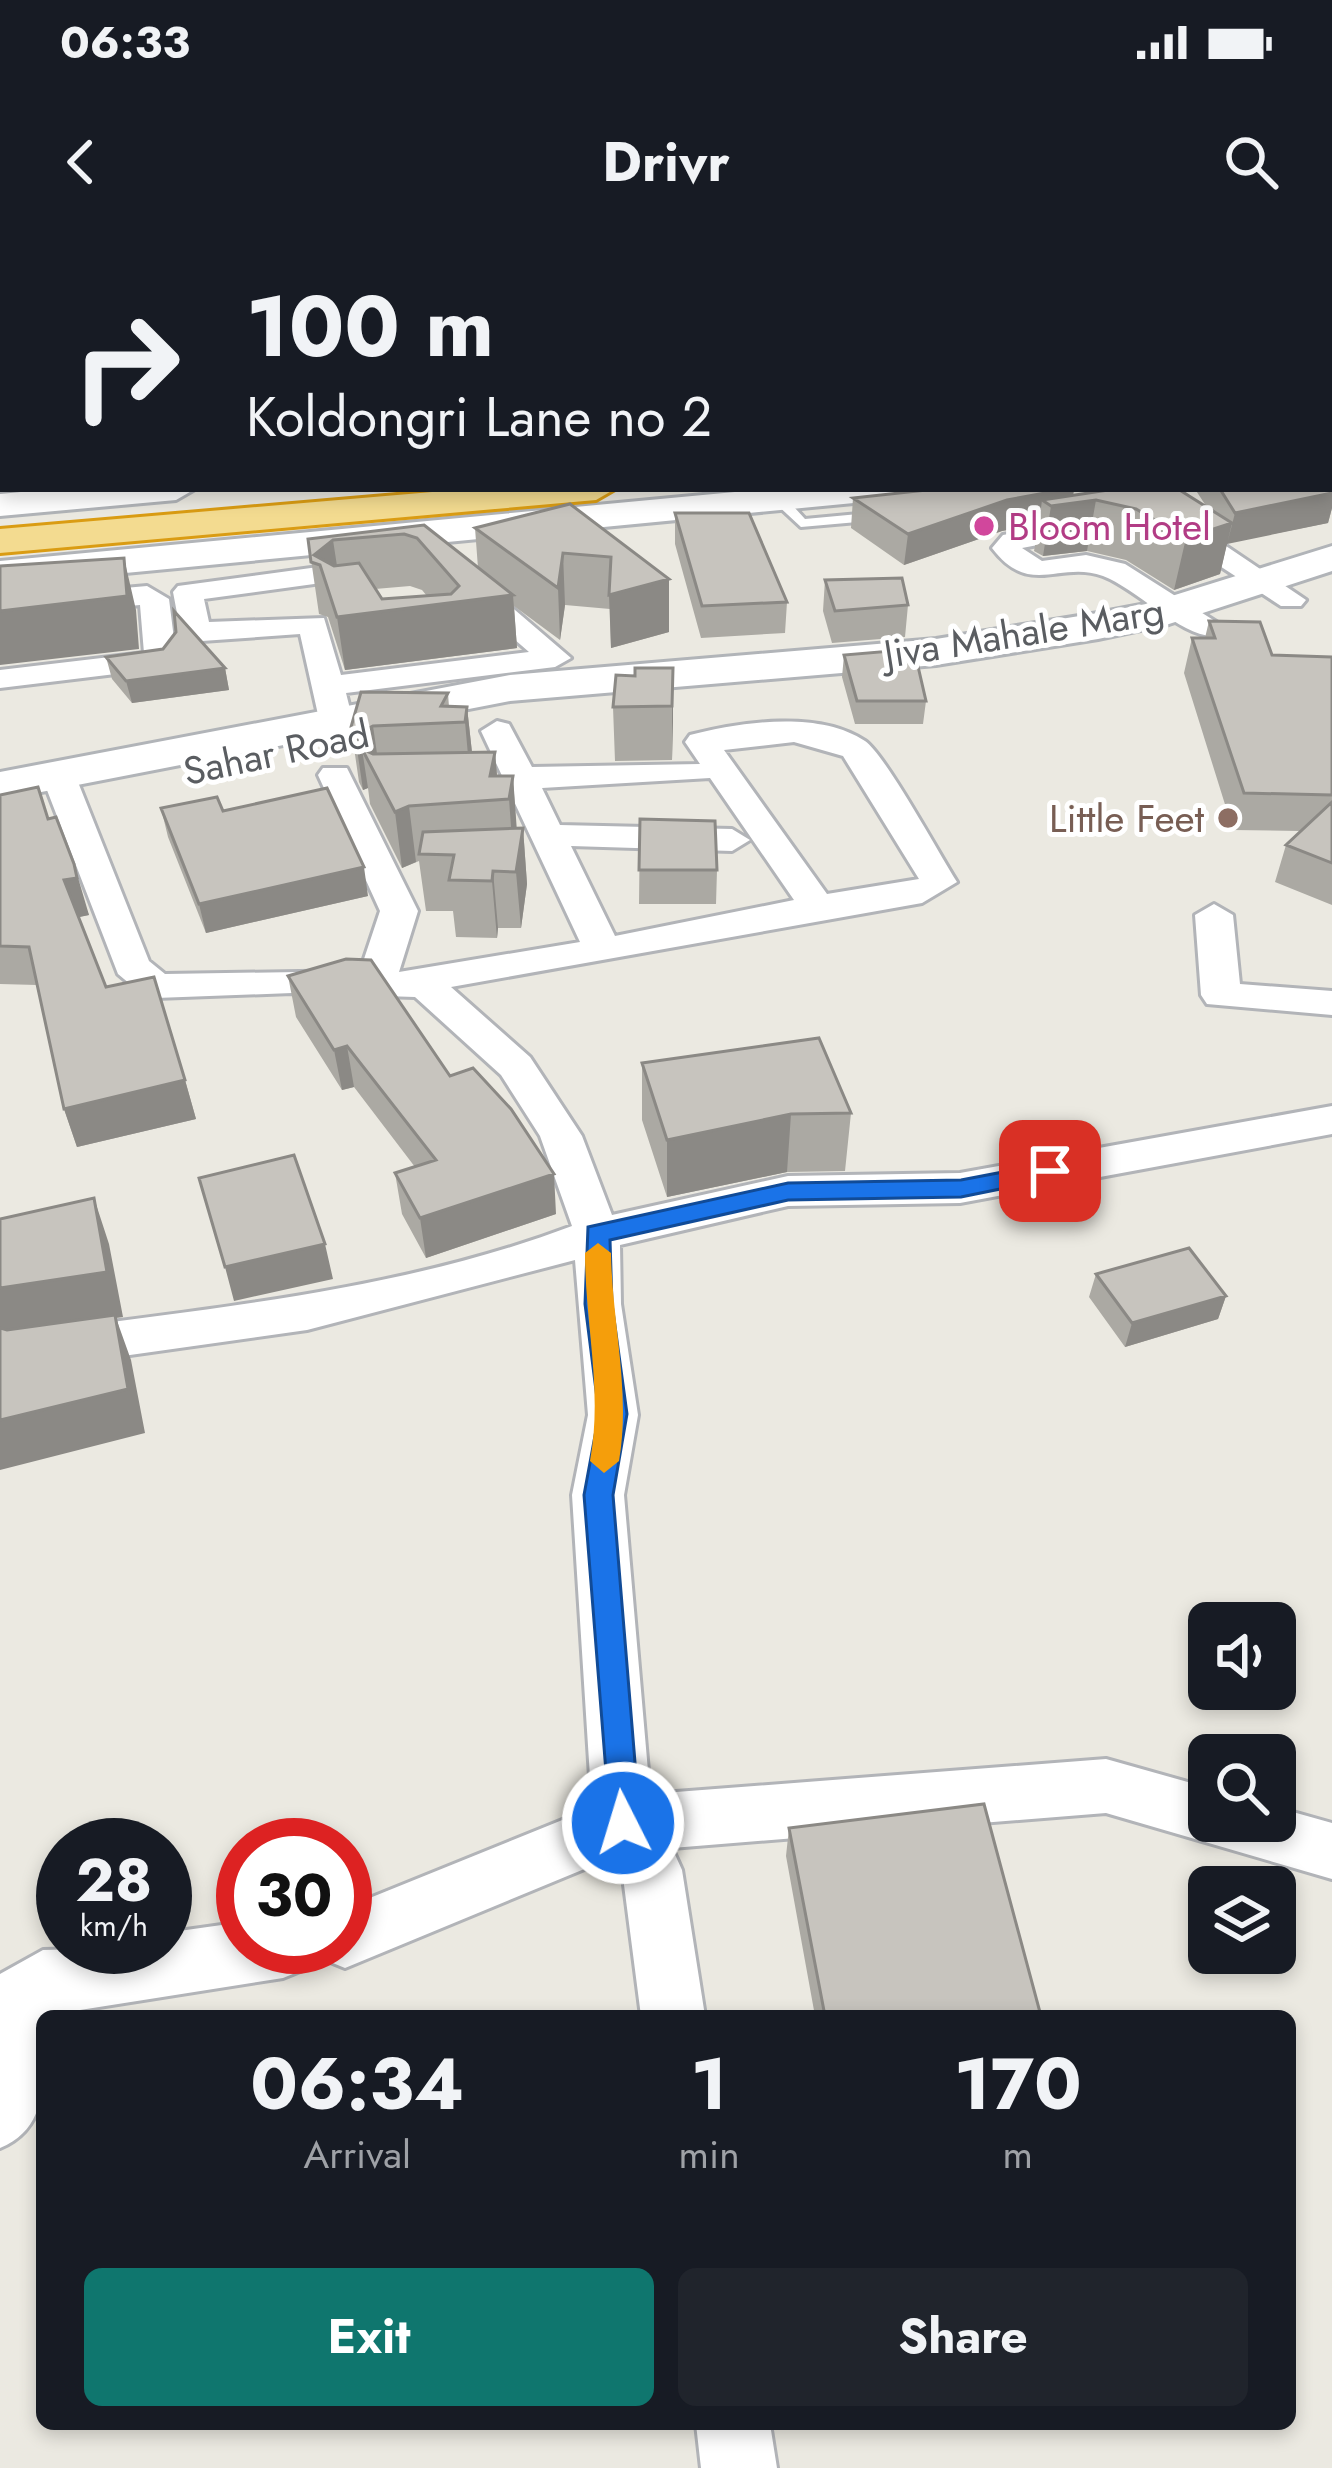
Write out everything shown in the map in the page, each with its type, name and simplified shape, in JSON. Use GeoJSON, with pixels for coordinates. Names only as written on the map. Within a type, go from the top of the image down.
{"type":"FeatureCollection","features":[{"type":"Feature","properties":{"kind":"highway"},"geometry":{"type":"LineString","coordinates":[[0,522],[325,492]]}},
{"type":"Feature","properties":{"kind":"highway"},"geometry":{"type":"LineString","coordinates":[[0,541],[562,492]]}},
{"type":"Feature","properties":{"kind":"street"},"geometry":{"type":"LineString","coordinates":[[0,505],[143,492]]}},
{"type":"Feature","properties":{"kind":"street"},"geometry":{"type":"LineString","coordinates":[[0,573],[779,499],[894,502]]}},
{"type":"Feature","properties":{"kind":"street"},"geometry":{"type":"LineString","coordinates":[[1140,560],[1042,572],[1024,568],[1006,548],[1013,542],[1149,520],[1216,515]]}},
{"type":"Feature","properties":{"kind":"street"},"geometry":{"type":"LineString","coordinates":[[1149,520],[1294,589],[1332,558]]}},
{"type":"Feature","properties":{"kind":"street"},"geometry":{"type":"LineString","coordinates":[[334,729],[555,656],[437,563],[188,592],[195,628],[202,632],[305,622],[314,626],[334,729],[399,911],[375,985]]}},
{"type":"Feature","properties":{"kind":"street"},"geometry":{"type":"LineString","coordinates":[[1106,567],[1192,618]]}},
{"type":"Feature","properties":{"kind":"street","name":"Sahar Road"},"geometry":{"type":"LineString","coordinates":[[0,809],[61,784],[334,729],[515,709],[635,689],[752,680],[922,681],[1018,653],[1148,648],[1192,618],[1294,589]]}},
{"type":"Feature","properties":{"kind":"street"},"geometry":{"type":"LineString","coordinates":[[0,608],[147,595],[154,599],[160,656],[154,661],[0,679]]}},
{"type":"Feature","properties":{"kind":"street"},"geometry":{"type":"LineString","coordinates":[[54,604],[54,636]]}},
{"type":"Feature","properties":{"kind":"street"},"geometry":{"type":"LineString","coordinates":[[305,622],[307,610],[335,606]]}},
{"type":"Feature","properties":{"kind":"street"},"geometry":{"type":"LineString","coordinates":[[497,731],[603,950]]}},
{"type":"Feature","properties":{"kind":"street"},"geometry":{"type":"LineString","coordinates":[[0,786],[61,784],[132,966],[156,986],[425,986],[441,976],[922,892],[939,882],[855,749],[818,734],[702,742],[817,907]]}},
{"type":"Feature","properties":{"kind":"street"},"geometry":{"type":"LineString","coordinates":[[484,792],[523,784],[697,772]]}},
{"type":"Feature","properties":{"kind":"street"},"geometry":{"type":"LineString","coordinates":[[520,869],[554,851],[732,840]]}},
{"type":"Feature","properties":{"kind":"street"},"geometry":{"type":"LineString","coordinates":[[1214,915],[1220,995],[1332,1003]]}},
{"type":"Feature","properties":{"kind":"street"},"geometry":{"type":"LineString","coordinates":[[425,986],[515,1066],[561,1136],[597,1234],[598,1304],[613,1414],[598,1495],[623,1823],[652,1870],[672,2010]]}},
{"type":"Feature","properties":{"kind":"street"},"geometry":{"type":"LineString","coordinates":[[26,1352],[307,1313],[534,1258],[597,1234],[788,1191],[961,1188],[1332,1120]]}},
{"type":"Feature","properties":{"kind":"street"},"geometry":{"type":"LineString","coordinates":[[372,1927],[623,1823],[1106,1786],[1188,1810]]}},
{"type":"Feature","properties":{"kind":"street"},"geometry":{"type":"LineString","coordinates":[[1296,1841],[1332,1851]]}},
{"type":"Feature","properties":{"kind":"street"},"geometry":{"type":"LineString","coordinates":[[0,2115],[10,2099],[16,2002],[44,1981],[216,1957]]}},
{"type":"Feature","properties":{"kind":"street"},"geometry":{"type":"LineString","coordinates":[[734,2430],[739,2468]]}},
{"type":"Feature","properties":{"kind":"building"},"geometry":{"type":"Polygon","coordinates":[[[908,492],[1051,492],[1007,500],[908,534],[853,498],[908,492]]]}},
{"type":"Feature","properties":{"kind":"building"},"geometry":{"type":"Polygon","coordinates":[[[1095,492],[1183,492],[1232,523],[1186,538],[1136,509],[1096,500],[1051,506],[1042,500],[1095,492]]]}},
{"type":"Feature","properties":{"kind":"building"},"geometry":{"type":"Polygon","coordinates":[[[1222,492],[1332,492],[1332,493],[1235,513],[1222,492]]]}},
{"type":"Feature","properties":{"kind":"building"},"geometry":{"type":"Polygon","coordinates":[[[570,504],[669,579],[609,595],[611,557],[563,553],[558,588],[475,528],[570,504]]]}},
{"type":"Feature","properties":{"kind":"building"},"geometry":{"type":"Polygon","coordinates":[[[675,513],[749,513],[787,602],[702,606],[675,513]]]}},
{"type":"Feature","properties":{"kind":"building"},"geometry":{"type":"Polygon","coordinates":[[[424,525],[513,595],[337,617],[320,565],[311,562],[308,539],[424,525]],[[404,534],[333,540],[314,555],[334,566],[359,563],[382,599],[451,594],[459,586],[417,538],[404,534]]]}},
{"type":"Feature","properties":{"kind":"building"},"geometry":{"type":"Polygon","coordinates":[[[124,558],[127,596],[0,611],[0,566],[124,558]]]}},
{"type":"Feature","properties":{"kind":"building"},"geometry":{"type":"Polygon","coordinates":[[[902,578],[908,605],[835,611],[825,580],[902,578]]]}},
{"type":"Feature","properties":{"kind":"building"},"geometry":{"type":"Polygon","coordinates":[[[174,611],[225,668],[126,681],[106,657],[163,649],[176,632],[174,611]]]}},
{"type":"Feature","properties":{"kind":"building"},"geometry":{"type":"Polygon","coordinates":[[[1209,621],[1260,622],[1272,655],[1332,657],[1332,795],[1244,793],[1192,638],[1215,638],[1209,621]]]}},
{"type":"Feature","properties":{"kind":"building"},"geometry":{"type":"Polygon","coordinates":[[[914,649],[926,701],[857,701],[844,655],[914,649]]]}},
{"type":"Feature","properties":{"kind":"building"},"geometry":{"type":"Polygon","coordinates":[[[635,668],[673,668],[672,706],[613,707],[616,675],[635,676],[635,668]]]}},
{"type":"Feature","properties":{"kind":"building"},"geometry":{"type":"Polygon","coordinates":[[[361,692],[448,693],[441,706],[467,707],[465,722],[373,726],[355,735],[351,727],[361,692]]]}},
{"type":"Feature","properties":{"kind":"building"},"geometry":{"type":"Polygon","coordinates":[[[362,749],[373,754],[495,752],[490,776],[513,776],[509,799],[409,806],[395,812],[362,749]]]}},
{"type":"Feature","properties":{"kind":"building"},"geometry":{"type":"Polygon","coordinates":[[[38,787],[48,819],[56,817],[74,864],[77,878],[64,880],[106,987],[154,977],[185,1080],[64,1109],[29,947],[0,946],[0,795],[38,787]]]}},
{"type":"Feature","properties":{"kind":"building"},"geometry":{"type":"Polygon","coordinates":[[[327,788],[364,867],[199,904],[161,808],[217,797],[223,811],[327,788]]]}},
{"type":"Feature","properties":{"kind":"building"},"geometry":{"type":"Polygon","coordinates":[[[1332,802],[1332,863],[1286,845],[1332,802]]]}},
{"type":"Feature","properties":{"kind":"building"},"geometry":{"type":"Polygon","coordinates":[[[640,819],[715,821],[717,870],[639,870],[640,819]]]}},
{"type":"Feature","properties":{"kind":"building"},"geometry":{"type":"Polygon","coordinates":[[[523,828],[516,872],[493,871],[492,881],[449,880],[454,855],[419,854],[423,832],[523,828]]]}},
{"type":"Feature","properties":{"kind":"building"},"geometry":{"type":"Polygon","coordinates":[[[346,959],[371,960],[450,1076],[473,1068],[511,1109],[554,1174],[420,1218],[395,1173],[436,1160],[347,1046],[334,1050],[288,976],[346,959]]]}},
{"type":"Feature","properties":{"kind":"building"},"geometry":{"type":"Polygon","coordinates":[[[819,1038],[851,1113],[791,1114],[667,1140],[642,1063],[819,1038]]]}},
{"type":"Feature","properties":{"kind":"building"},"geometry":{"type":"Polygon","coordinates":[[[294,1155],[325,1244],[225,1267],[199,1178],[294,1155]]]}},
{"type":"Feature","properties":{"kind":"building"},"geometry":{"type":"Polygon","coordinates":[[[94,1198],[107,1272],[0,1288],[0,1219],[94,1198]]]}},
{"type":"Feature","properties":{"kind":"building"},"geometry":{"type":"Polygon","coordinates":[[[1189,1248],[1226,1296],[1132,1323],[1096,1274],[1189,1248]]]}},
{"type":"Feature","properties":{"kind":"building"},"geometry":{"type":"Polygon","coordinates":[[[115,1315],[128,1389],[0,1420],[0,1328],[115,1315]]]}},
{"type":"Feature","properties":{"kind":"building"},"geometry":{"type":"Polygon","coordinates":[[[984,1804],[1039,2010],[824,2010],[789,1828],[984,1804]]]}},
{"type":"Feature","properties":{"kind":"slow traffic"},"geometry":{"type":"LineString","coordinates":[[598,1253],[598,1304],[613,1414],[604,1461]]}},
{"type":"Feature","properties":{"kind":"place","name":"Bloom Hotel"},"geometry":{"type":"Point","coordinates":[984,526]}},
{"type":"Feature","properties":{"kind":"place","name":"Little Feet"},"geometry":{"type":"Point","coordinates":[1228,818]}},
{"type":"Feature","properties":{"kind":"route"},"geometry":{"type":"LineString","coordinates":[[623,1823],[598,1495],[613,1414],[598,1304],[597,1234],[788,1191],[961,1188],[1050,1171]]}}]}
